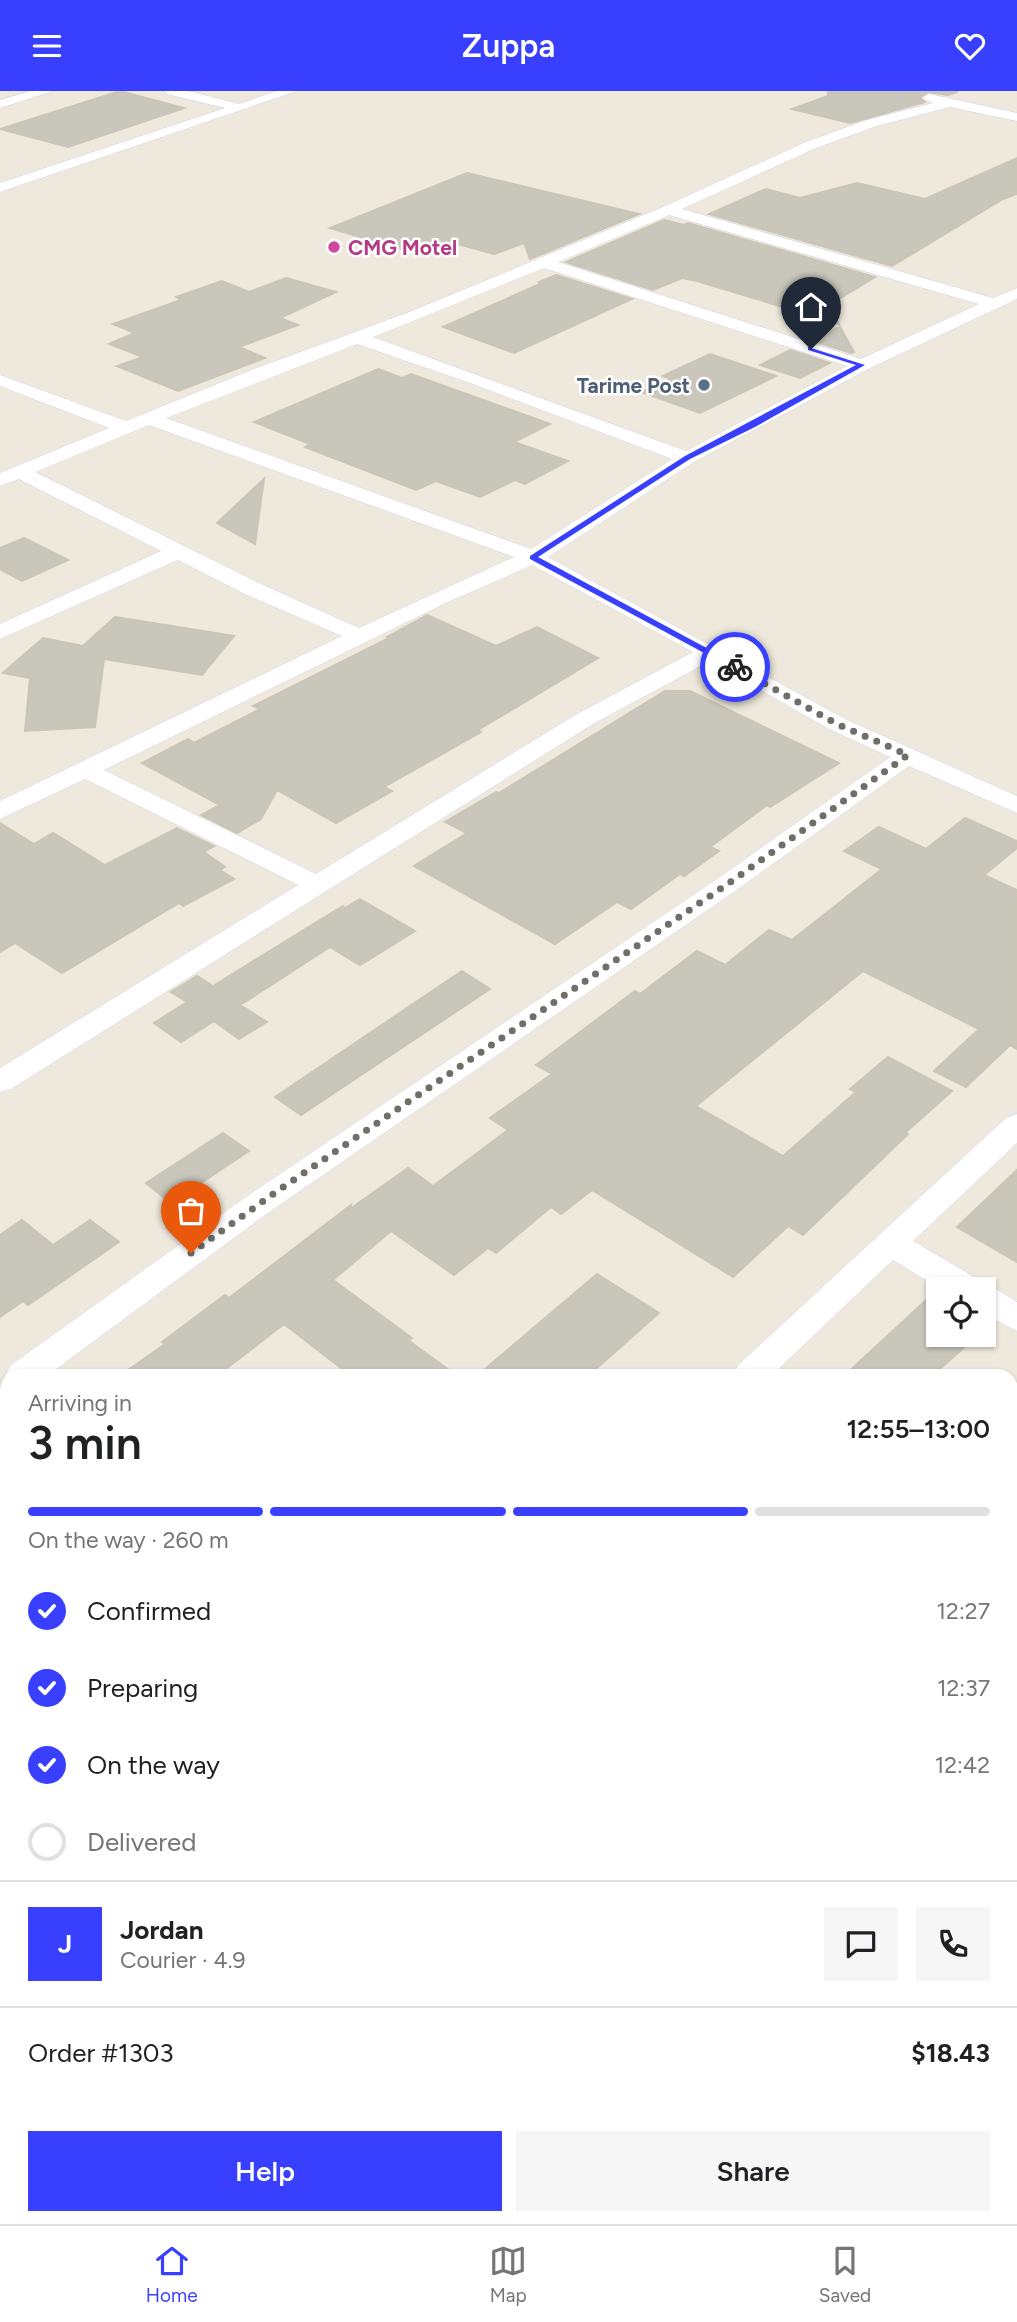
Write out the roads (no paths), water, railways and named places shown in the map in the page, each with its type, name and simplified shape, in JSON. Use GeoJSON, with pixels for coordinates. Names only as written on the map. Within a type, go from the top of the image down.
{"type":"FeatureCollection","features":[{"type":"Feature","properties":{"kind":"street"},"geometry":{"type":"LineString","coordinates":[[0,104],[46,91]]}},
{"type":"Feature","properties":{"kind":"street"},"geometry":{"type":"LineString","coordinates":[[172,91],[240,108]]}},
{"type":"Feature","properties":{"kind":"street"},"geometry":{"type":"LineString","coordinates":[[0,188],[136,145],[290,91]]}},
{"type":"Feature","properties":{"kind":"street"},"geometry":{"type":"LineString","coordinates":[[912,91],[923,97],[947,103],[1017,117]]}},
{"type":"Feature","properties":{"kind":"street"},"geometry":{"type":"LineString","coordinates":[[10,476],[354,337],[418,315],[668,210],[811,145],[872,123],[947,103]]}},
{"type":"Feature","properties":{"kind":"street"},"geometry":{"type":"LineString","coordinates":[[15,167],[40,174]]}},
{"type":"Feature","properties":{"kind":"street"},"geometry":{"type":"LineString","coordinates":[[668,210],[994,303]]}},
{"type":"Feature","properties":{"kind":"street"},"geometry":{"type":"LineString","coordinates":[[541,262],[862,365]]}},
{"type":"Feature","properties":{"kind":"street"},"geometry":{"type":"LineString","coordinates":[[0,811],[442,596],[533,557],[687,458],[862,365],[1017,293]]}},
{"type":"Feature","properties":{"kind":"street"},"geometry":{"type":"LineString","coordinates":[[354,337],[418,357],[513,395],[687,458]]}},
{"type":"Feature","properties":{"kind":"street"},"geometry":{"type":"LineString","coordinates":[[0,380],[126,428]]}},
{"type":"Feature","properties":{"kind":"street"},"geometry":{"type":"LineString","coordinates":[[150,419],[533,557],[837,724],[1017,805]]}},
{"type":"Feature","properties":{"kind":"street"},"geometry":{"type":"LineString","coordinates":[[10,476],[360,636]]}},
{"type":"Feature","properties":{"kind":"street"},"geometry":{"type":"LineString","coordinates":[[0,632],[179,551]]}},
{"type":"Feature","properties":{"kind":"street"},"geometry":{"type":"LineString","coordinates":[[0,1081],[585,719],[710,652]]}},
{"type":"Feature","properties":{"kind":"street"},"geometry":{"type":"LineString","coordinates":[[31,1369],[254,1207],[729,883],[908,755]]}},
{"type":"Feature","properties":{"kind":"street"},"geometry":{"type":"LineString","coordinates":[[83,769],[316,884]]}},
{"type":"Feature","properties":{"kind":"street"},"geometry":{"type":"LineString","coordinates":[[757,1369],[1017,1125]]}},
{"type":"Feature","properties":{"kind":"street"},"geometry":{"type":"LineString","coordinates":[[892,1244],[947,1277]]}},
{"type":"Feature","properties":{"kind":"street"},"geometry":{"type":"LineString","coordinates":[[996,1305],[1017,1318]]}},
{"type":"Feature","properties":{"kind":"place","name":"CMG Motel"},"geometry":{"type":"Point","coordinates":[334,247]}},
{"type":"Feature","properties":{"kind":"place","name":"Tarime Post"},"geometry":{"type":"Point","coordinates":[704,385]}}]}
